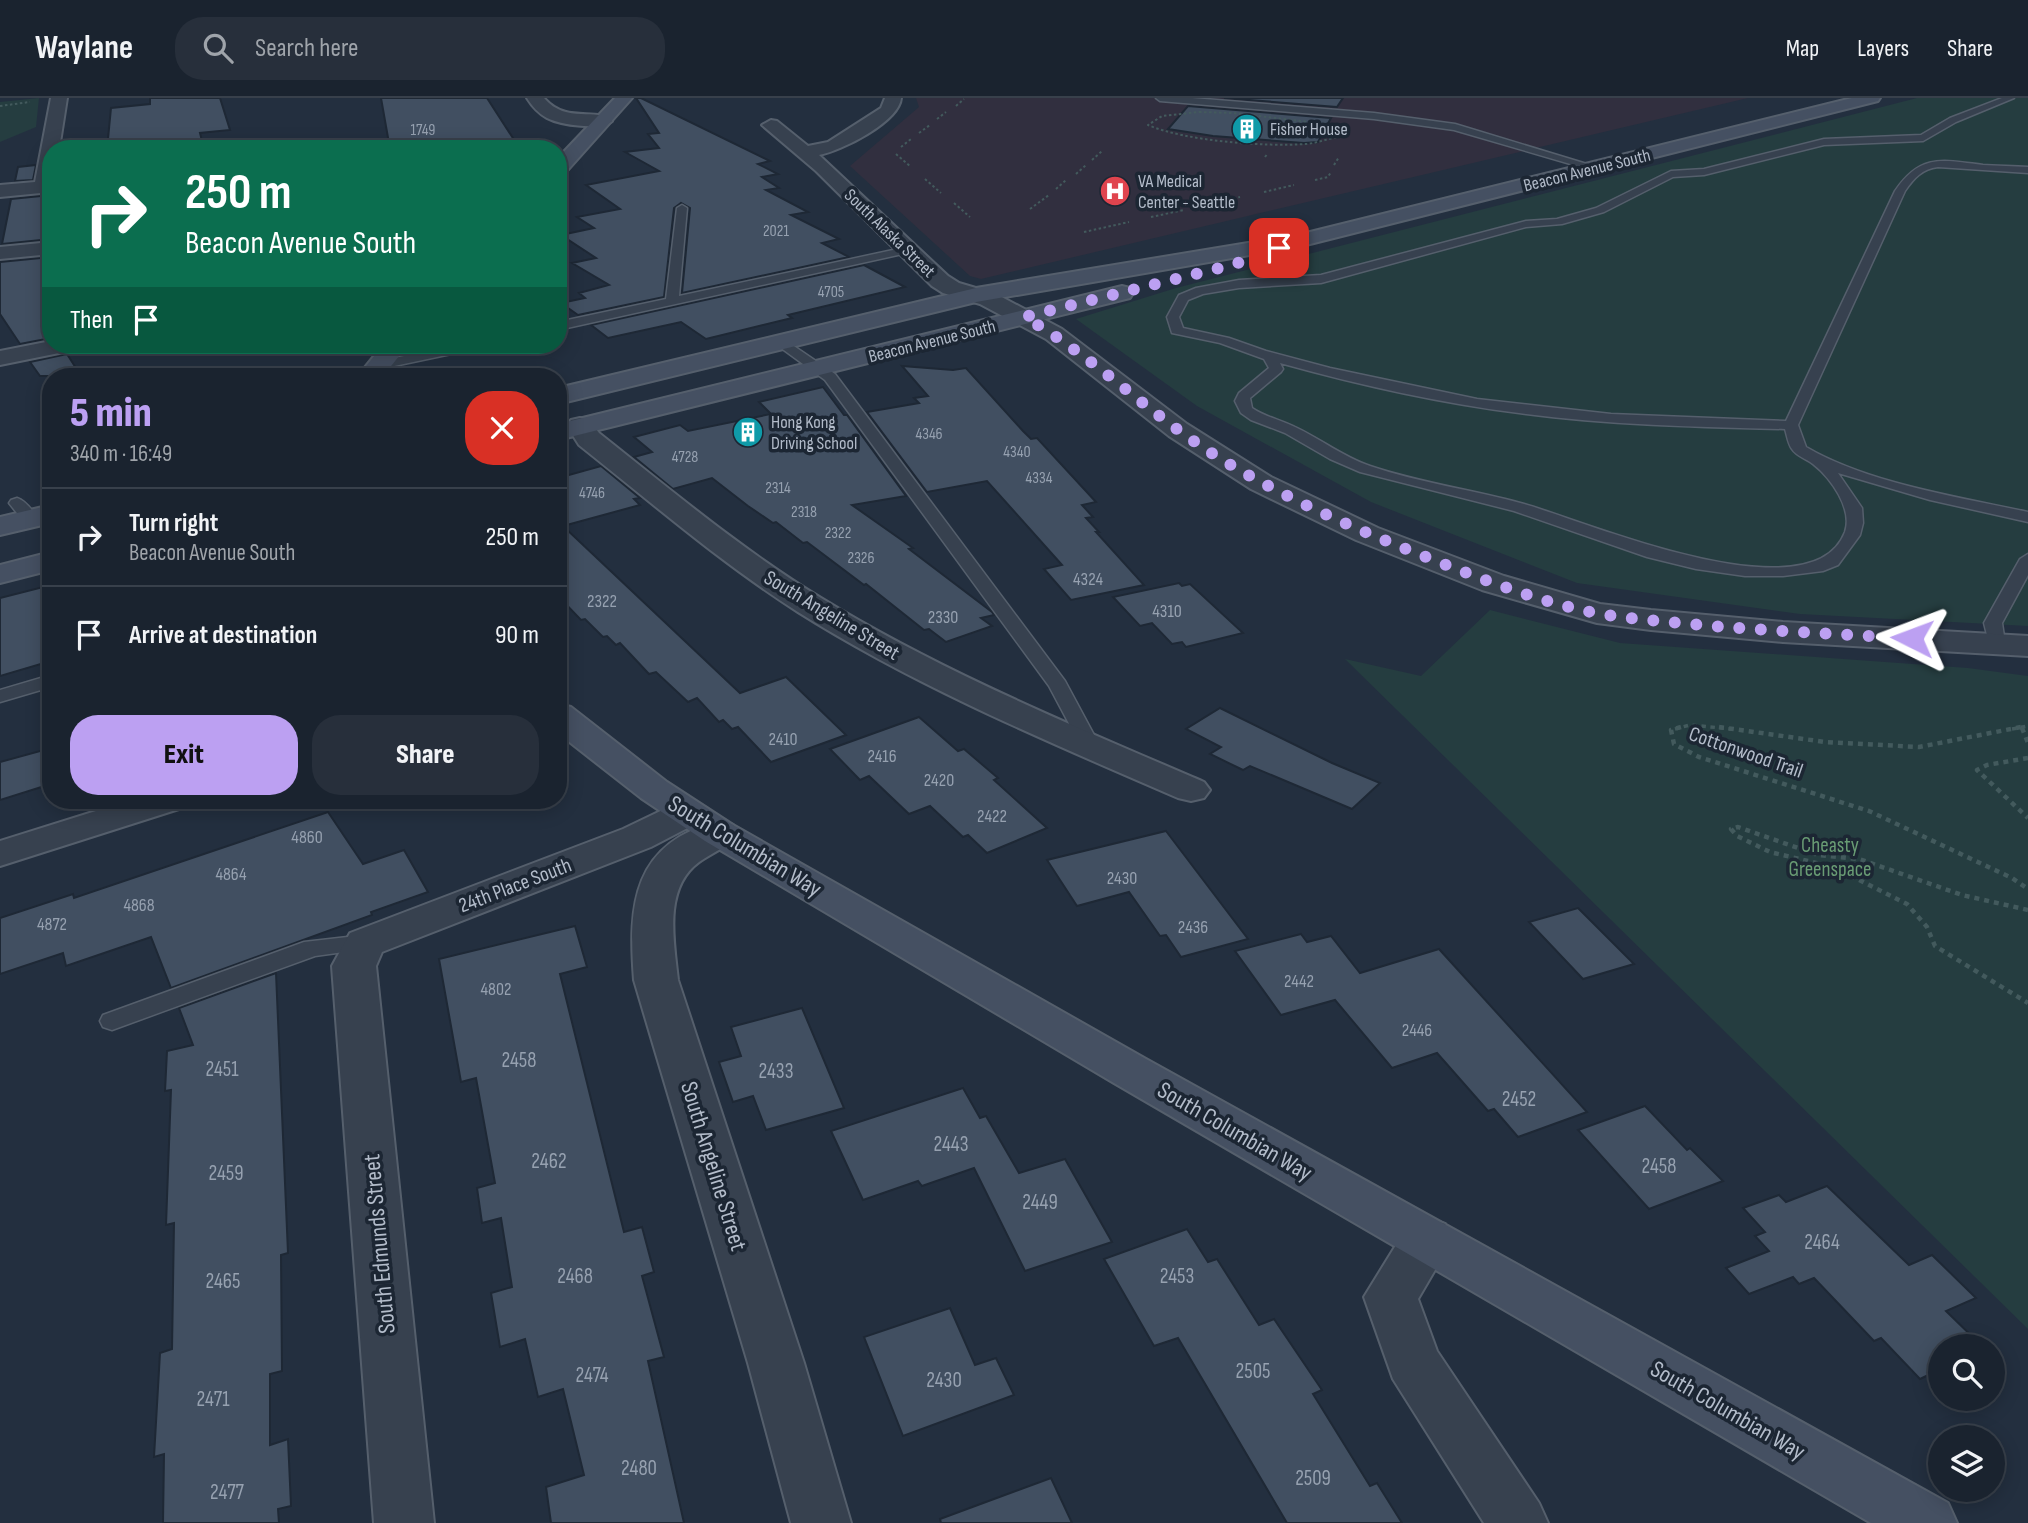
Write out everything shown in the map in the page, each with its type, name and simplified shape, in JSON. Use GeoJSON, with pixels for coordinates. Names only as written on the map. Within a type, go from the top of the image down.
{"type":"FeatureCollection","features":[{"type":"Feature","properties":{"kind":"main road"},"geometry":{"type":"LineString","coordinates":[[567,160],[624,98]]}},
{"type":"Feature","properties":{"kind":"main road","name":"Beacon Avenue South"},"geometry":{"type":"LineString","coordinates":[[567,394],[976,295],[1302,240],[1872,98]]}},
{"type":"Feature","properties":{"kind":"main road","name":"Beacon Avenue South"},"geometry":{"type":"LineString","coordinates":[[569,429],[821,369],[1232,265],[1302,240]]}},
{"type":"Feature","properties":{"kind":"main road"},"geometry":{"type":"LineString","coordinates":[[377,368],[389,354]]}},
{"type":"Feature","properties":{"kind":"main road"},"geometry":{"type":"LineString","coordinates":[[0,574],[42,563]]}},
{"type":"Feature","properties":{"kind":"main road","name":"South Columbian Way"},"geometry":{"type":"LineString","coordinates":[[567,722],[703,823],[1130,1071],[1927,1523]]}},
{"type":"Feature","properties":{"kind":"street"},"geometry":{"type":"LineString","coordinates":[[53,140],[59,98]]}},
{"type":"Feature","properties":{"kind":"street"},"geometry":{"type":"LineString","coordinates":[[535,98],[545,111],[555,117],[603,121]]}},
{"type":"Feature","properties":{"kind":"street"},"geometry":{"type":"LineString","coordinates":[[802,152],[833,147],[887,113],[892,107],[893,98]]}},
{"type":"Feature","properties":{"kind":"street","name":"South Alaska Street"},"geometry":{"type":"LineString","coordinates":[[771,125],[823,167],[940,281],[951,288],[976,295],[1024,317],[1054,334],[1188,436],[1261,483],[1367,534],[1493,583],[1597,613],[1783,632],[2028,646]]}},
{"type":"Feature","properties":{"kind":"street"},"geometry":{"type":"LineString","coordinates":[[0,191],[42,187]]}},
{"type":"Feature","properties":{"kind":"street"},"geometry":{"type":"LineString","coordinates":[[0,253],[42,248]]}},
{"type":"Feature","properties":{"kind":"street"},"geometry":{"type":"LineString","coordinates":[[0,358],[42,350]]}},
{"type":"Feature","properties":{"kind":"street","name":"South Angeline Street"},"geometry":{"type":"LineString","coordinates":[[569,429],[589,439],[716,540],[789,592],[842,624],[927,670],[1091,748],[1191,790]]}},
{"type":"Feature","properties":{"kind":"street"},"geometry":{"type":"LineString","coordinates":[[0,854],[141,809]]}},
{"type":"Feature","properties":{"kind":"street","name":"South Angeline Street"},"geometry":{"type":"LineString","coordinates":[[703,823],[663,877],[655,900],[653,942],[656,980],[776,1363],[821,1523]]}},
{"type":"Feature","properties":{"kind":"street","name":"24th Place South"},"geometry":{"type":"LineString","coordinates":[[360,954],[637,838],[703,823]]}},
{"type":"Feature","properties":{"kind":"street","name":"South Edmunds Street"},"geometry":{"type":"LineString","coordinates":[[360,954],[404,1523]]}},
{"type":"Feature","properties":{"kind":"street"},"geometry":{"type":"LineString","coordinates":[[1427,1239],[1391,1297],[1413,1362],[1518,1523]]}},
{"type":"Feature","properties":{"kind":"lane"},"geometry":{"type":"LineString","coordinates":[[1160,98],[1374,116],[1455,127],[1595,168]]}},
{"type":"Feature","properties":{"kind":"lane"},"geometry":{"type":"LineString","coordinates":[[1925,146],[1953,120],[2010,98]]}},
{"type":"Feature","properties":{"kind":"lane"},"geometry":{"type":"LineString","coordinates":[[1791,425],[1660,422],[1530,410],[1435,396],[1270,357],[1218,339],[1177,330],[1173,317],[1183,298],[1217,286],[1321,279],[1526,224],[1574,218],[1600,210],[1671,174],[1704,172],[1824,142],[1925,146],[1958,165]]}},
{"type":"Feature","properties":{"kind":"lane"},"geometry":{"type":"LineString","coordinates":[[2028,170],[1939,164],[1918,169],[1900,191],[1791,425],[1799,449],[1819,461],[1936,497],[2028,517]]}},
{"type":"Feature","properties":{"kind":"lane"},"geometry":{"type":"LineString","coordinates":[[672,302],[682,208]]}},
{"type":"Feature","properties":{"kind":"lane"},"geometry":{"type":"LineString","coordinates":[[567,325],[907,250]]}},
{"type":"Feature","properties":{"kind":"lane"},"geometry":{"type":"LineString","coordinates":[[782,342],[830,377],[1058,684],[1091,748]]}},
{"type":"Feature","properties":{"kind":"lane"},"geometry":{"type":"LineString","coordinates":[[387,368],[440,354]]}},
{"type":"Feature","properties":{"kind":"lane"},"geometry":{"type":"LineString","coordinates":[[1270,357],[1276,369],[1244,396],[1242,401],[1246,410],[1365,469],[1520,508],[1653,553],[1696,564],[1745,571],[1783,571],[1823,566],[1806,558],[1807,555],[1843,546],[1852,535],[1855,523],[1854,508],[1847,494],[1819,461]]}},
{"type":"Feature","properties":{"kind":"lane"},"geometry":{"type":"LineString","coordinates":[[1996,643],[1993,623],[2028,559]]}},
{"type":"Feature","properties":{"kind":"lane"},"geometry":{"type":"LineString","coordinates":[[0,696],[42,684]]}},
{"type":"Feature","properties":{"kind":"lane"},"geometry":{"type":"LineString","coordinates":[[112,1021],[312,948],[360,954]]}},
{"type":"Feature","properties":{"kind":"path"},"geometry":{"type":"LineString","coordinates":[[956,106],[964,99]]}},
{"type":"Feature","properties":{"kind":"path"},"geometry":{"type":"LineString","coordinates":[[0,106],[32,102]]}},
{"type":"Feature","properties":{"kind":"path"},"geometry":{"type":"LineString","coordinates":[[937,119],[946,113]]}},
{"type":"Feature","properties":{"kind":"path"},"geometry":{"type":"LineString","coordinates":[[919,133],[930,125]]}},
{"type":"Feature","properties":{"kind":"path"},"geometry":{"type":"LineString","coordinates":[[901,147],[911,139]]}},
{"type":"Feature","properties":{"kind":"path"},"geometry":{"type":"LineString","coordinates":[[1093,159],[1102,151]]}},
{"type":"Feature","properties":{"kind":"path"},"geometry":{"type":"LineString","coordinates":[[1265,157],[1268,153]]}},
{"type":"Feature","properties":{"kind":"path"},"geometry":{"type":"LineString","coordinates":[[896,154],[911,167]]}},
{"type":"Feature","properties":{"kind":"path"},"geometry":{"type":"LineString","coordinates":[[1334,165],[1339,157]]}},
{"type":"Feature","properties":{"kind":"path"},"geometry":{"type":"LineString","coordinates":[[1076,174],[1086,165]]}},
{"type":"Feature","properties":{"kind":"path"},"geometry":{"type":"LineString","coordinates":[[1315,180],[1328,177],[1331,172]]}},
{"type":"Feature","properties":{"kind":"path"},"geometry":{"type":"LineString","coordinates":[[925,179],[941,193]]}},
{"type":"Feature","properties":{"kind":"path"},"geometry":{"type":"LineString","coordinates":[[1056,189],[1066,180]]}},
{"type":"Feature","properties":{"kind":"path"},"geometry":{"type":"LineString","coordinates":[[1264,192],[1294,185]]}},
{"type":"Feature","properties":{"kind":"path"},"geometry":{"type":"LineString","coordinates":[[1030,209],[1049,195]]}},
{"type":"Feature","properties":{"kind":"path"},"geometry":{"type":"LineString","coordinates":[[1209,204],[1240,197]]}},
{"type":"Feature","properties":{"kind":"path"},"geometry":{"type":"LineString","coordinates":[[954,203],[970,217]]}},
{"type":"Feature","properties":{"kind":"path"},"geometry":{"type":"LineString","coordinates":[[1151,217],[1184,210]]}},
{"type":"Feature","properties":{"kind":"path"},"geometry":{"type":"LineString","coordinates":[[1084,232],[1129,222]]}},
{"type":"Feature","properties":{"kind":"path","name":"Cottonwood Trail"},"geometry":{"type":"LineString","coordinates":[[2022,728],[1919,747],[1825,742],[1690,725],[1671,730],[1674,744],[1699,757],[1869,811],[2012,878],[2028,889]]}},
{"type":"Feature","properties":{"kind":"path"},"geometry":{"type":"LineString","coordinates":[[2028,727],[2022,728],[2028,743]]}},
{"type":"Feature","properties":{"kind":"path"},"geometry":{"type":"LineString","coordinates":[[2028,758],[1987,765],[1977,771],[1998,787],[2028,818]]}},
{"type":"Feature","properties":{"kind":"path"},"geometry":{"type":"LineString","coordinates":[[2028,910],[1962,895],[1859,859],[1818,855],[1738,827],[1731,829],[1737,836],[1770,852],[1833,867],[1907,904],[1927,927],[1935,946],[2028,1003]]}},
{"type":"Feature","properties":{"kind":"shaded area","name":"VA Medical Center - Seattle"},"geometry":{"type":"Polygon","coordinates":[[[916,98],[1748,98],[981,279],[970,276],[850,166],[919,107],[916,98]]]}},
{"type":"Feature","properties":{"kind":"green space"},"geometry":{"type":"Polygon","coordinates":[[[39,98],[36,127],[0,142],[0,102],[39,98]]]}},
{"type":"Feature","properties":{"kind":"green space"},"geometry":{"type":"Polygon","coordinates":[[[1917,98],[2028,98],[2028,626],[1800,614],[1577,583],[1371,502],[1197,406],[1076,319],[1176,288],[1917,98]]]}},
{"type":"Feature","properties":{"kind":"green space","name":"Cheasty Greenspace"},"geometry":{"type":"Polygon","coordinates":[[[1490,610],[1620,643],[1968,668],[2028,676],[2028,1329],[1345,659],[1421,676],[1490,610]]]}},
{"type":"Feature","properties":{"kind":"building"},"geometry":{"type":"Polygon","coordinates":[[[150,98],[220,98],[230,130],[200,133],[202,140],[108,140],[111,108],[150,104],[150,98]]]}},
{"type":"Feature","properties":{"kind":"building"},"geometry":{"type":"Polygon","coordinates":[[[381,98],[487,98],[514,140],[388,140],[381,98]]]}},
{"type":"Feature","properties":{"kind":"building"},"geometry":{"type":"Polygon","coordinates":[[[636,98],[641,98],[770,161],[758,164],[778,174],[762,177],[779,188],[766,190],[808,212],[791,215],[839,239],[822,243],[849,257],[682,293],[690,208],[681,203],[674,208],[664,297],[578,315],[567,307],[567,302],[585,298],[579,293],[609,285],[572,263],[596,258],[567,239],[567,234],[594,228],[577,217],[620,209],[586,185],[659,171],[625,152],[659,148],[648,134],[659,133],[636,98]]]}},
{"type":"Feature","properties":{"kind":"building"},"geometry":{"type":"Polygon","coordinates":[[[1224,98],[1343,98],[1337,107],[1224,98]]]}},
{"type":"Feature","properties":{"kind":"building","name":"Fisher House"},"geometry":{"type":"Polygon","coordinates":[[[1188,106],[1331,118],[1318,142],[1304,143],[1213,136],[1168,129],[1188,106]]]}},
{"type":"Feature","properties":{"kind":"building"},"geometry":{"type":"Polygon","coordinates":[[[36,165],[33,180],[15,181],[18,167],[36,165]]]}},
{"type":"Feature","properties":{"kind":"building"},"geometry":{"type":"Polygon","coordinates":[[[42,196],[42,240],[2,244],[11,199],[42,196]]]}},
{"type":"Feature","properties":{"kind":"building"},"geometry":{"type":"Polygon","coordinates":[[[42,258],[42,340],[20,344],[0,314],[0,262],[42,258]]]}},
{"type":"Feature","properties":{"kind":"building"},"geometry":{"type":"Polygon","coordinates":[[[864,265],[905,287],[788,315],[792,318],[706,339],[681,322],[608,338],[591,325],[864,265]]]}},
{"type":"Feature","properties":{"kind":"building"},"geometry":{"type":"Polygon","coordinates":[[[67,354],[76,368],[42,368],[40,376],[30,362],[67,354]]]}},
{"type":"Feature","properties":{"kind":"building"},"geometry":{"type":"Polygon","coordinates":[[[902,366],[953,370],[966,368],[1023,431],[1031,439],[1037,438],[1096,502],[1082,505],[1093,517],[1086,518],[1144,585],[1071,600],[1044,569],[1062,565],[987,481],[927,492],[867,412],[919,403],[914,398],[928,396],[902,366]]]}},
{"type":"Feature","properties":{"kind":"building"},"geometry":{"type":"Polygon","coordinates":[[[823,387],[844,415],[847,415],[906,496],[852,505],[913,548],[909,549],[992,612],[994,615],[981,618],[992,626],[946,642],[929,629],[924,630],[866,584],[807,542],[803,543],[776,522],[773,523],[748,506],[712,478],[673,489],[634,457],[652,452],[634,437],[680,425],[688,431],[771,414],[759,402],[823,387]]]}},
{"type":"Feature","properties":{"kind":"building"},"geometry":{"type":"Polygon","coordinates":[[[601,466],[640,498],[634,499],[640,505],[567,525],[567,475],[601,466]]]}},
{"type":"Feature","properties":{"kind":"building"},"geometry":{"type":"Polygon","coordinates":[[[567,530],[740,693],[786,677],[846,735],[771,762],[738,727],[732,729],[723,720],[719,722],[697,698],[688,702],[656,672],[649,674],[620,643],[616,645],[607,636],[603,637],[585,619],[581,620],[567,605],[567,530]]]}},
{"type":"Feature","properties":{"kind":"building"},"geometry":{"type":"Polygon","coordinates":[[[1179,583],[1182,586],[1190,584],[1243,633],[1186,647],[1182,642],[1172,644],[1152,623],[1140,626],[1113,597],[1179,583]]]}},
{"type":"Feature","properties":{"kind":"building"},"geometry":{"type":"Polygon","coordinates":[[[42,587],[42,664],[0,676],[0,598],[42,587]]]}},
{"type":"Feature","properties":{"kind":"building"},"geometry":{"type":"Polygon","coordinates":[[[1220,708],[1332,763],[1380,783],[1352,809],[1250,766],[1243,770],[1210,754],[1221,747],[1186,729],[1220,708]]]}},
{"type":"Feature","properties":{"kind":"building"},"geometry":{"type":"Polygon","coordinates":[[[919,717],[958,751],[964,749],[998,778],[994,780],[1047,828],[987,853],[968,835],[963,837],[930,806],[909,814],[869,776],[860,780],[830,749],[919,717]]]}},
{"type":"Feature","properties":{"kind":"building"},"geometry":{"type":"Polygon","coordinates":[[[42,750],[42,787],[0,800],[0,762],[42,750]]]}},
{"type":"Feature","properties":{"kind":"building"},"geometry":{"type":"Polygon","coordinates":[[[328,812],[363,864],[404,850],[428,892],[171,988],[151,937],[66,966],[63,953],[0,974],[0,918],[73,894],[74,898],[328,812]]]}},
{"type":"Feature","properties":{"kind":"building"},"geometry":{"type":"Polygon","coordinates":[[[1166,831],[1248,939],[1181,957],[1166,935],[1160,936],[1129,892],[1077,906],[1047,860],[1166,831]]]}},
{"type":"Feature","properties":{"kind":"building"},"geometry":{"type":"Polygon","coordinates":[[[1578,908],[1634,964],[1583,979],[1529,922],[1578,908]]]}},
{"type":"Feature","properties":{"kind":"building"},"geometry":{"type":"Polygon","coordinates":[[[575,926],[587,967],[560,974],[624,1232],[642,1227],[654,1272],[642,1276],[664,1357],[648,1361],[684,1523],[551,1523],[546,1487],[584,1475],[563,1389],[538,1397],[525,1339],[500,1347],[491,1293],[512,1287],[501,1218],[482,1223],[477,1188],[495,1183],[476,1078],[461,1082],[439,959],[575,926]]]}},
{"type":"Feature","properties":{"kind":"building"},"geometry":{"type":"Polygon","coordinates":[[[1301,934],[1307,942],[1331,936],[1360,973],[1439,949],[1587,1112],[1518,1137],[1494,1109],[1488,1111],[1437,1053],[1392,1068],[1335,1000],[1281,1015],[1235,951],[1301,934]]]}},
{"type":"Feature","properties":{"kind":"building"},"geometry":{"type":"Polygon","coordinates":[[[276,973],[288,1253],[281,1255],[282,1371],[270,1374],[270,1445],[288,1439],[291,1506],[278,1509],[279,1523],[163,1523],[164,1454],[154,1457],[160,1353],[172,1349],[174,1223],[166,1225],[171,1090],[165,1091],[167,1051],[193,1045],[179,1008],[276,973]]]}},
{"type":"Feature","properties":{"kind":"building"},"geometry":{"type":"Polygon","coordinates":[[[802,1008],[844,1108],[766,1130],[753,1096],[733,1102],[719,1062],[741,1056],[731,1027],[802,1008]]]}},
{"type":"Feature","properties":{"kind":"building"},"geometry":{"type":"Polygon","coordinates":[[[963,1088],[980,1118],[986,1116],[1019,1173],[1065,1159],[1112,1242],[1025,1271],[974,1168],[922,1186],[918,1181],[863,1200],[831,1131],[963,1088]]]}},
{"type":"Feature","properties":{"kind":"building"},"geometry":{"type":"Polygon","coordinates":[[[1645,1106],[1687,1150],[1690,1148],[1723,1181],[1649,1209],[1578,1130],[1645,1106]]]}},
{"type":"Feature","properties":{"kind":"building"},"geometry":{"type":"Polygon","coordinates":[[[1827,1186],[1909,1265],[1932,1255],[1976,1298],[1946,1311],[1970,1334],[1928,1334],[1928,1375],[1920,1379],[1881,1338],[1874,1341],[1814,1278],[1799,1284],[1793,1277],[1749,1294],[1726,1268],[1769,1251],[1755,1236],[1765,1232],[1743,1208],[1779,1195],[1786,1202],[1827,1186]]]}},
{"type":"Feature","properties":{"kind":"building"},"geometry":{"type":"Polygon","coordinates":[[[1187,1229],[1208,1262],[1217,1259],[1259,1325],[1274,1319],[1322,1390],[1313,1394],[1370,1486],[1377,1483],[1402,1523],[1287,1523],[1178,1338],[1154,1346],[1104,1259],[1187,1229]]]}},
{"type":"Feature","properties":{"kind":"building"},"geometry":{"type":"Polygon","coordinates":[[[950,1308],[975,1365],[996,1358],[1014,1395],[903,1436],[864,1337],[950,1308]]]}},
{"type":"Feature","properties":{"kind":"building"},"geometry":{"type":"Polygon","coordinates":[[[1051,1478],[1072,1523],[941,1523],[940,1519],[1051,1478]]]}},
{"type":"Feature","properties":{"kind":"place","name":"Fisher House"},"geometry":{"type":"Point","coordinates":[1247,129]}},
{"type":"Feature","properties":{"kind":"place","name":"VA Medical Center - Seattle"},"geometry":{"type":"Point","coordinates":[1115,191]}},
{"type":"Feature","properties":{"kind":"place","name":"Hong Kong Driving School"},"geometry":{"type":"Point","coordinates":[748,432]}},
{"type":"Feature","properties":{"kind":"route"},"geometry":{"type":"LineString","coordinates":[[1279,248],[1232,265],[1024,317],[1054,334],[1178,429],[1261,483],[1367,534],[1493,583],[1597,613],[1783,632],[1912,638]]}}]}
